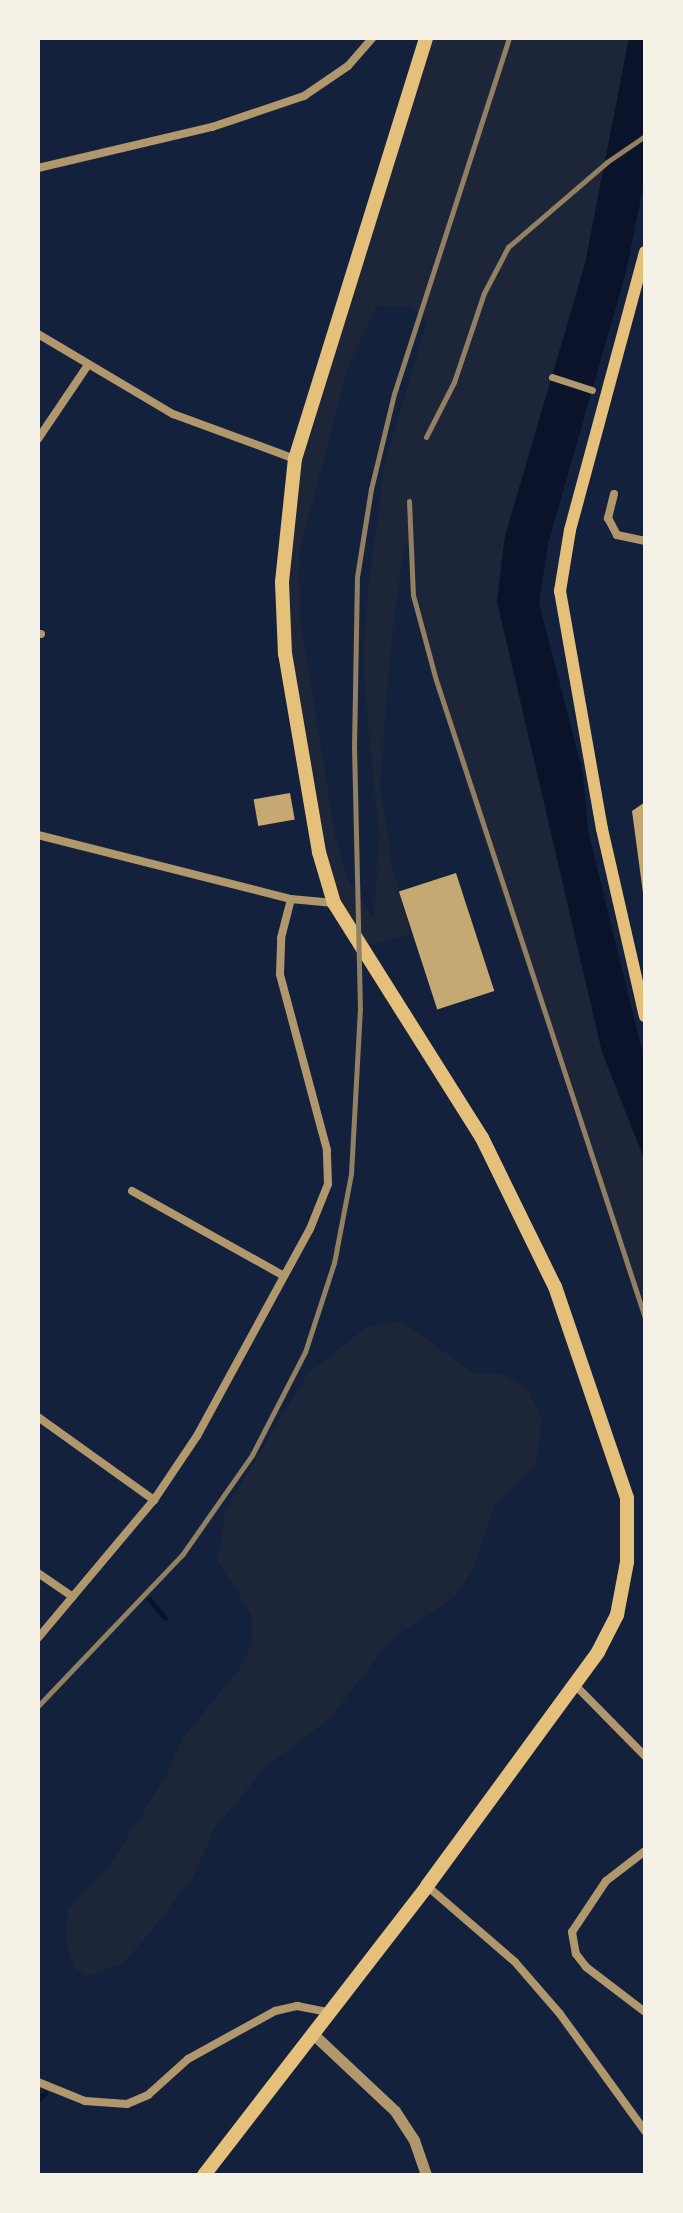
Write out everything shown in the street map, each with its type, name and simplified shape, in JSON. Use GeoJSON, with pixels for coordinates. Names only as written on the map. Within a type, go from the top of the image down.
{"type":"FeatureCollection","features":[{"type":"Feature","properties":{"kind":"main road"},"geometry":{"type":"LineString","coordinates":[[204,2175],[427,1886],[575,1685],[617,1615],[627,1562],[627,1498],[555,1287],[482,1138],[334,903],[319,852],[285,654],[282,582],[295,459],[426,38]]}},
{"type":"Feature","properties":{"kind":"main road"},"geometry":{"type":"LineString","coordinates":[[645,252],[573,517],[560,591],[602,829],[645,1016]]}},
{"type":"Feature","properties":{"kind":"street"},"geometry":{"type":"LineString","coordinates":[[38,168],[212,127],[304,96],[348,66],[372,38]]}},
{"type":"Feature","properties":{"kind":"street"},"geometry":{"type":"LineString","coordinates":[[38,334],[173,414],[295,459]]}},
{"type":"Feature","properties":{"kind":"street"},"geometry":{"type":"LineString","coordinates":[[38,439],[88,365]]}},
{"type":"Feature","properties":{"kind":"street"},"geometry":{"type":"LineString","coordinates":[[552,377],[592,390]]}},
{"type":"Feature","properties":{"kind":"street"},"geometry":{"type":"LineString","coordinates":[[614,494],[608,518],[617,535],[645,541]]}},
{"type":"Feature","properties":{"kind":"street"},"geometry":{"type":"LineString","coordinates":[[38,835],[291,899],[334,903]]}},
{"type":"Feature","properties":{"kind":"street"},"geometry":{"type":"LineString","coordinates":[[38,1638],[154,1500],[226,1387],[310,1229],[330,1169],[280,974],[281,938],[291,899]]}},
{"type":"Feature","properties":{"kind":"street"},"geometry":{"type":"LineString","coordinates":[[132,1191],[284,1276]]}},
{"type":"Feature","properties":{"kind":"street"},"geometry":{"type":"LineString","coordinates":[[38,1417],[154,1500]]}},
{"type":"Feature","properties":{"kind":"street"},"geometry":{"type":"LineString","coordinates":[[38,1573],[73,1597]]}},
{"type":"Feature","properties":{"kind":"street"},"geometry":{"type":"LineString","coordinates":[[575,1685],[645,1756]]}},
{"type":"Feature","properties":{"kind":"street"},"geometry":{"type":"LineString","coordinates":[[645,1851],[606,1881],[572,1932],[576,1954],[586,1967],[645,2012]]}},
{"type":"Feature","properties":{"kind":"street"},"geometry":{"type":"LineString","coordinates":[[427,1886],[515,1962],[569,2026],[645,2131]]}},
{"type":"Feature","properties":{"kind":"street"},"geometry":{"type":"LineString","coordinates":[[38,2082],[85,2101],[127,2104],[148,2095],[188,2059],[275,2011],[297,2006],[328,2012]]}},
{"type":"Feature","properties":{"kind":"street"},"geometry":{"type":"LineString","coordinates":[[312,2033],[395,2111],[426,2175]]}},
{"type":"Feature","properties":{"kind":"shaded area"},"geometry":{"type":"Polygon","coordinates":[[[426,38],[629,38],[585,264],[505,536],[497,601],[602,1052],[645,1161],[645,1318],[467,789],[413,595],[410,536],[403,553],[391,645],[380,784],[392,865],[411,934],[360,948],[334,903],[285,654],[289,490],[426,38]],[[376,306],[349,364],[299,553],[300,618],[336,841],[349,882],[374,919],[379,836],[363,667],[368,589],[385,463],[427,321],[412,307],[376,306]]]}},
{"type":"Feature","properties":{"kind":"shaded area"},"geometry":{"type":"Polygon","coordinates":[[[629,38],[645,38],[645,178],[626,272],[548,544],[539,603],[583,773],[588,831],[645,1062],[645,1161],[602,1052],[497,601],[505,536],[585,264],[629,38]]]}},
{"type":"Feature","properties":{"kind":"shaded area"},"geometry":{"type":"Polygon","coordinates":[[[402,1321],[473,1373],[502,1374],[527,1388],[542,1419],[536,1464],[494,1506],[473,1569],[457,1595],[392,1638],[331,1717],[265,1768],[214,1829],[194,1875],[149,1934],[122,1964],[87,1976],[74,1969],[66,1940],[68,1909],[112,1862],[165,1777],[183,1738],[239,1669],[252,1643],[251,1614],[218,1561],[225,1511],[308,1373],[367,1327],[402,1321]]]}},
{"type":"Feature","properties":{"kind":"building"},"geometry":{"type":"Polygon","coordinates":[[[290,793],[295,820],[258,826],[254,799],[290,793]]]}},
{"type":"Feature","properties":{"kind":"building"},"geometry":{"type":"Polygon","coordinates":[[[645,802],[645,893],[643,893],[632,811],[645,802]]]}},
{"type":"Feature","properties":{"kind":"building"},"geometry":{"type":"Polygon","coordinates":[[[456,873],[494,991],[437,1009],[399,892],[456,873]]]}},
{"type":"Feature","properties":{"kind":"waterway"},"geometry":{"type":"LineString","coordinates":[[149,1599],[165,1618]]}},
{"type":"Feature","properties":{"kind":"waterway"},"geometry":{"type":"LineString","coordinates":[[38,2100],[45,2093]]}},
{"type":"Feature","properties":{"kind":"railway"},"geometry":{"type":"LineString","coordinates":[[38,1706],[182,1555],[252,1455],[305,1352],[334,1263],[351,1174],[360,1010],[354,748],[357,577],[371,489],[394,394],[509,38]]}},
{"type":"Feature","properties":{"kind":"railway"},"geometry":{"type":"LineString","coordinates":[[426,437],[454,382],[484,293],[508,247],[607,162],[645,136]]}},
{"type":"Feature","properties":{"kind":"railway"},"geometry":{"type":"LineString","coordinates":[[409,501],[413,595],[436,680],[645,1318]]}}]}
